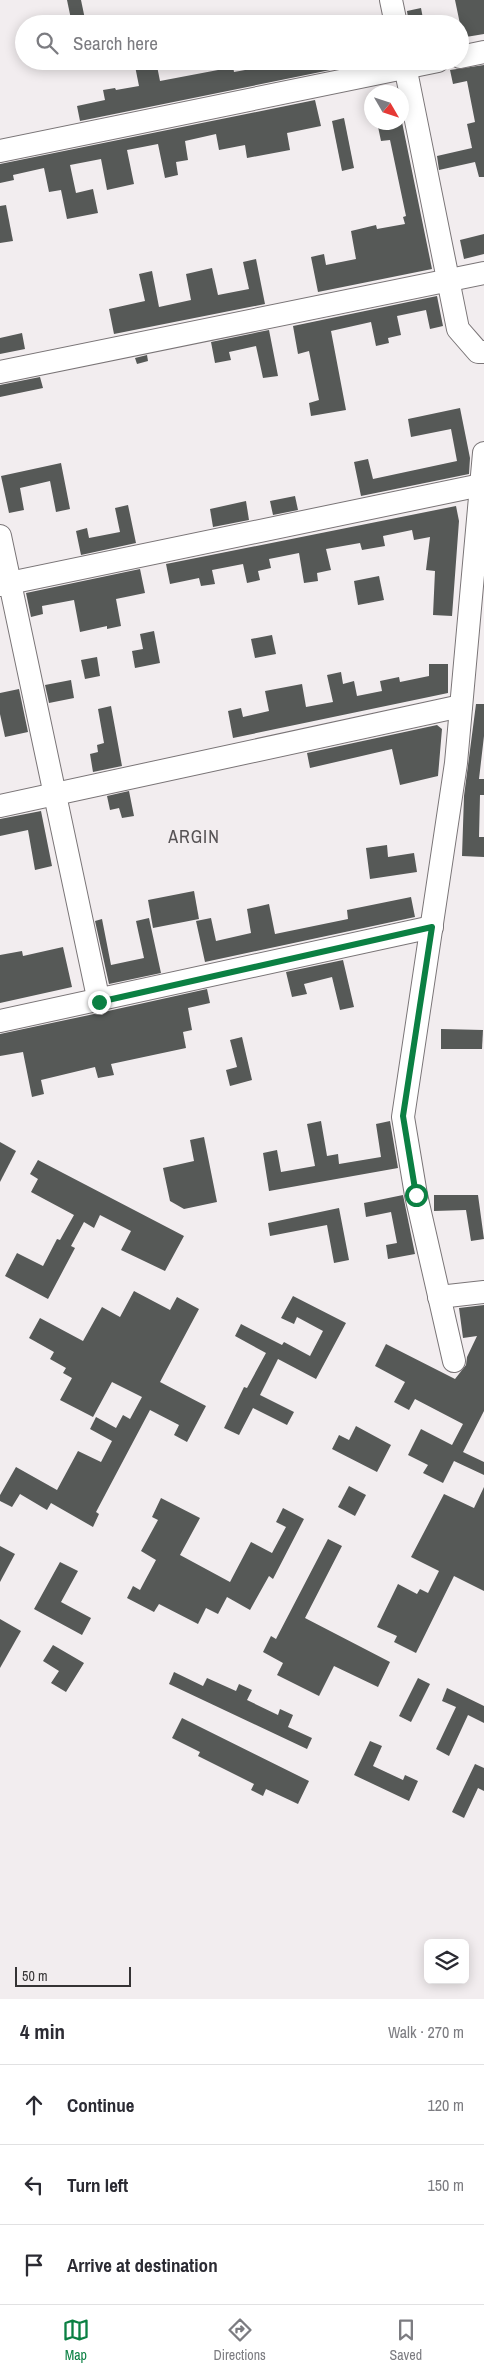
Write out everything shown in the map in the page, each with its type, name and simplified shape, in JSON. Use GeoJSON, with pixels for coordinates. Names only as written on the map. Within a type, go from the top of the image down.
{"type":"FeatureCollection","features":[{"type":"Feature","properties":{"kind":"street"},"geometry":{"type":"LineString","coordinates":[[391,0],[394,15]]}},
{"type":"Feature","properties":{"kind":"street"},"geometry":{"type":"LineString","coordinates":[[469,55],[484,52]]}},
{"type":"Feature","properties":{"kind":"street"},"geometry":{"type":"LineString","coordinates":[[0,151],[381,70]]}},
{"type":"Feature","properties":{"kind":"street"},"geometry":{"type":"LineString","coordinates":[[405,70],[458,329],[478,352],[484,352]]}},
{"type":"Feature","properties":{"kind":"street"},"geometry":{"type":"LineString","coordinates":[[0,372],[484,273]]}},
{"type":"Feature","properties":{"kind":"street"},"geometry":{"type":"LineString","coordinates":[[454,1360],[416,1195],[403,1116],[456,763],[484,453]]}},
{"type":"Feature","properties":{"kind":"street"},"geometry":{"type":"LineString","coordinates":[[5,584],[481,486]]}},
{"type":"Feature","properties":{"kind":"street"},"geometry":{"type":"LineString","coordinates":[[0,536],[5,584],[55,795],[99,1002]]}},
{"type":"Feature","properties":{"kind":"street"},"geometry":{"type":"LineString","coordinates":[[0,806],[461,706]]}},
{"type":"Feature","properties":{"kind":"street"},"geometry":{"type":"LineString","coordinates":[[0,1021],[99,1002],[432,927]]}},
{"type":"Feature","properties":{"kind":"street"},"geometry":{"type":"LineString","coordinates":[[439,1297],[484,1292]]}},
{"type":"Feature","properties":{"kind":"building"},"geometry":{"type":"Polygon","coordinates":[[[67,0],[81,0],[84,15],[70,15],[67,0]]]}},
{"type":"Feature","properties":{"kind":"building"},"geometry":{"type":"Polygon","coordinates":[[[455,0],[484,0],[484,34],[469,36],[469,15],[458,15],[455,0]]]}},
{"type":"Feature","properties":{"kind":"building"},"geometry":{"type":"Polygon","coordinates":[[[421,8],[422,15],[408,15],[407,11],[421,8]]]}},
{"type":"Feature","properties":{"kind":"building"},"geometry":{"type":"Polygon","coordinates":[[[484,65],[484,177],[479,177],[475,162],[439,170],[437,156],[472,148],[467,124],[475,122],[467,81],[453,84],[450,70],[469,70],[469,67],[484,65]]]}},
{"type":"Feature","properties":{"kind":"building"},"geometry":{"type":"Polygon","coordinates":[[[136,70],[158,70],[160,81],[218,70],[234,70],[234,72],[245,70],[330,70],[80,121],[77,106],[105,100],[103,90],[139,86],[136,70]]]}},
{"type":"Feature","properties":{"kind":"building"},"geometry":{"type":"Polygon","coordinates":[[[315,100],[321,126],[287,133],[290,150],[247,158],[245,145],[219,150],[216,134],[185,141],[188,160],[176,162],[178,175],[165,178],[158,144],[127,150],[134,184],[107,190],[101,159],[70,165],[76,193],[93,189],[98,213],[67,219],[61,190],[49,192],[44,168],[13,175],[14,180],[0,183],[0,164],[315,100]]]}},
{"type":"Feature","properties":{"kind":"building"},"geometry":{"type":"Polygon","coordinates":[[[344,118],[354,168],[342,171],[332,121],[344,118]]]}},
{"type":"Feature","properties":{"kind":"building"},"geometry":{"type":"Polygon","coordinates":[[[379,130],[404,130],[432,269],[318,292],[311,257],[324,254],[326,265],[356,259],[351,231],[376,225],[377,229],[405,224],[403,217],[406,216],[390,140],[381,141],[379,130]]]}},
{"type":"Feature","properties":{"kind":"building"},"geometry":{"type":"Polygon","coordinates":[[[6,205],[13,241],[0,243],[0,206],[6,205]]]}},
{"type":"Feature","properties":{"kind":"building"},"geometry":{"type":"Polygon","coordinates":[[[484,234],[484,254],[464,259],[460,240],[484,234]]]}},
{"type":"Feature","properties":{"kind":"building"},"geometry":{"type":"Polygon","coordinates":[[[256,259],[265,304],[114,334],[109,309],[145,301],[139,274],[152,271],[159,307],[191,300],[186,274],[212,268],[218,295],[249,289],[243,262],[256,259]]]}},
{"type":"Feature","properties":{"kind":"building"},"geometry":{"type":"Polygon","coordinates":[[[437,296],[443,326],[430,329],[426,310],[397,316],[401,335],[388,338],[389,343],[376,346],[371,322],[331,331],[346,410],[311,416],[309,403],[319,400],[309,351],[298,354],[293,326],[437,296]]]}},
{"type":"Feature","properties":{"kind":"building"},"geometry":{"type":"Polygon","coordinates":[[[269,330],[278,376],[263,378],[256,346],[229,352],[231,360],[215,363],[211,342],[269,330]]]}},
{"type":"Feature","properties":{"kind":"building"},"geometry":{"type":"Polygon","coordinates":[[[22,333],[25,349],[0,354],[0,338],[22,333]]]}},
{"type":"Feature","properties":{"kind":"building"},"geometry":{"type":"Polygon","coordinates":[[[147,355],[148,361],[137,364],[135,358],[147,355]]]}},
{"type":"Feature","properties":{"kind":"building"},"geometry":{"type":"Polygon","coordinates":[[[40,377],[43,388],[0,397],[0,385],[40,377]]]}},
{"type":"Feature","properties":{"kind":"building"},"geometry":{"type":"Polygon","coordinates":[[[460,408],[470,458],[469,474],[361,496],[354,462],[368,459],[373,479],[457,461],[451,429],[411,437],[408,419],[460,408]]]}},
{"type":"Feature","properties":{"kind":"building"},"geometry":{"type":"Polygon","coordinates":[[[61,463],[70,509],[56,512],[50,481],[20,488],[24,510],[9,513],[1,476],[61,463]]]}},
{"type":"Feature","properties":{"kind":"building"},"geometry":{"type":"Polygon","coordinates":[[[295,496],[298,510],[273,515],[270,501],[295,496]]]}},
{"type":"Feature","properties":{"kind":"building"},"geometry":{"type":"Polygon","coordinates":[[[246,501],[249,520],[213,527],[210,509],[246,501]]]}},
{"type":"Feature","properties":{"kind":"building"},"geometry":{"type":"Polygon","coordinates":[[[128,505],[136,543],[81,555],[76,531],[87,528],[89,538],[120,532],[115,508],[128,505]]]}},
{"type":"Feature","properties":{"kind":"building"},"geometry":{"type":"Polygon","coordinates":[[[456,506],[459,521],[452,616],[433,615],[435,571],[426,570],[430,537],[414,540],[412,530],[383,536],[385,546],[362,550],[360,543],[326,549],[331,570],[317,573],[318,581],[304,583],[299,553],[269,559],[271,568],[258,571],[260,580],[247,583],[243,564],[212,570],[215,584],[201,586],[199,578],[170,584],[166,564],[456,506]]]}},
{"type":"Feature","properties":{"kind":"building"},"geometry":{"type":"Polygon","coordinates":[[[140,569],[145,593],[116,599],[121,626],[107,629],[107,626],[80,632],[74,600],[42,606],[43,614],[31,617],[26,593],[140,569]]]}},
{"type":"Feature","properties":{"kind":"building"},"geometry":{"type":"Polygon","coordinates":[[[379,576],[384,600],[358,605],[354,581],[379,576]]]}},
{"type":"Feature","properties":{"kind":"building"},"geometry":{"type":"Polygon","coordinates":[[[154,631],[160,663],[135,668],[132,651],[143,649],[140,634],[154,631]]]}},
{"type":"Feature","properties":{"kind":"building"},"geometry":{"type":"Polygon","coordinates":[[[272,635],[276,654],[255,658],[251,639],[272,635]]]}},
{"type":"Feature","properties":{"kind":"building"},"geometry":{"type":"Polygon","coordinates":[[[97,657],[100,676],[85,679],[81,660],[97,657]]]}},
{"type":"Feature","properties":{"kind":"building"},"geometry":{"type":"Polygon","coordinates":[[[429,664],[448,664],[448,693],[233,738],[228,711],[241,708],[243,717],[269,711],[265,691],[302,684],[306,707],[333,702],[327,675],[341,672],[343,684],[354,681],[357,696],[382,691],[380,681],[399,677],[400,682],[429,676],[429,664]]]}},
{"type":"Feature","properties":{"kind":"building"},"geometry":{"type":"Polygon","coordinates":[[[71,680],[74,698],[49,703],[45,685],[71,680]]]}},
{"type":"Feature","properties":{"kind":"building"},"geometry":{"type":"Polygon","coordinates":[[[19,689],[28,732],[5,737],[0,714],[0,693],[19,689]]]}},
{"type":"Feature","properties":{"kind":"building"},"geometry":{"type":"Polygon","coordinates":[[[476,704],[484,704],[484,736],[479,779],[484,779],[484,795],[480,795],[479,837],[484,837],[484,857],[462,856],[464,796],[476,704]]]}},
{"type":"Feature","properties":{"kind":"building"},"geometry":{"type":"Polygon","coordinates":[[[111,706],[122,766],[93,772],[90,754],[98,752],[97,745],[104,743],[98,709],[111,706]]]}},
{"type":"Feature","properties":{"kind":"building"},"geometry":{"type":"Polygon","coordinates":[[[437,725],[442,729],[438,776],[400,785],[392,749],[310,768],[307,753],[437,725]]]}},
{"type":"Feature","properties":{"kind":"building"},"geometry":{"type":"Polygon","coordinates":[[[129,791],[134,816],[122,818],[119,808],[110,810],[107,796],[129,791]]]}},
{"type":"Feature","properties":{"kind":"building"},"geometry":{"type":"Polygon","coordinates":[[[41,811],[52,866],[35,870],[28,830],[0,836],[0,819],[41,811]]]}},
{"type":"Feature","properties":{"kind":"building"},"geometry":{"type":"Polygon","coordinates":[[[387,845],[388,857],[414,853],[417,872],[370,879],[366,848],[387,845]]]}},
{"type":"Feature","properties":{"kind":"building"},"geometry":{"type":"Polygon","coordinates":[[[194,891],[199,919],[153,928],[148,900],[194,891]]]}},
{"type":"Feature","properties":{"kind":"building"},"geometry":{"type":"Polygon","coordinates":[[[411,897],[415,917],[205,962],[196,921],[211,918],[216,941],[251,933],[247,909],[269,904],[275,934],[348,919],[347,910],[411,897]]]}},
{"type":"Feature","properties":{"kind":"building"},"geometry":{"type":"Polygon","coordinates":[[[149,918],[161,973],[109,984],[95,921],[102,919],[111,965],[144,958],[136,921],[149,918]]]}},
{"type":"Feature","properties":{"kind":"building"},"geometry":{"type":"Polygon","coordinates":[[[63,947],[72,987],[0,1003],[0,955],[22,951],[23,956],[63,947]]]}},
{"type":"Feature","properties":{"kind":"building"},"geometry":{"type":"Polygon","coordinates":[[[343,960],[354,1007],[340,1010],[332,977],[304,984],[307,994],[292,997],[286,972],[343,960]]]}},
{"type":"Feature","properties":{"kind":"building"},"geometry":{"type":"Polygon","coordinates":[[[207,989],[210,1003],[188,1008],[192,1030],[183,1032],[186,1048],[111,1064],[114,1075],[98,1078],[95,1067],[41,1080],[44,1094],[32,1097],[23,1052],[0,1056],[0,1034],[94,1014],[102,1015],[108,1011],[207,989]]]}},
{"type":"Feature","properties":{"kind":"building"},"geometry":{"type":"Polygon","coordinates":[[[441,1029],[483,1030],[482,1049],[441,1049],[441,1029]]]}},
{"type":"Feature","properties":{"kind":"building"},"geometry":{"type":"Polygon","coordinates":[[[242,1037],[252,1080],[230,1086],[226,1070],[237,1067],[230,1040],[242,1037]]]}},
{"type":"Feature","properties":{"kind":"building"},"geometry":{"type":"Polygon","coordinates":[[[321,1121],[327,1156],[338,1154],[339,1164],[381,1157],[376,1124],[390,1121],[398,1168],[269,1191],[263,1153],[277,1150],[281,1172],[315,1166],[307,1124],[321,1121]]]}},
{"type":"Feature","properties":{"kind":"building"},"geometry":{"type":"Polygon","coordinates":[[[204,1137],[217,1202],[184,1209],[170,1201],[163,1168],[194,1161],[190,1140],[204,1137]]]}},
{"type":"Feature","properties":{"kind":"building"},"geometry":{"type":"Polygon","coordinates":[[[0,1142],[16,1151],[0,1182],[0,1142]]]}},
{"type":"Feature","properties":{"kind":"building"},"geometry":{"type":"Polygon","coordinates":[[[38,1160],[184,1236],[165,1271],[121,1250],[131,1231],[100,1215],[94,1228],[84,1222],[71,1246],[75,1248],[48,1299],[5,1276],[17,1253],[43,1266],[57,1239],[60,1240],[74,1215],[31,1192],[38,1179],[30,1174],[38,1160]]]}},
{"type":"Feature","properties":{"kind":"building"},"geometry":{"type":"Polygon","coordinates":[[[403,1195],[415,1254],[388,1259],[386,1245],[397,1243],[391,1212],[366,1217],[364,1203],[403,1195]]]}},
{"type":"Feature","properties":{"kind":"building"},"geometry":{"type":"Polygon","coordinates":[[[434,1195],[478,1195],[484,1239],[471,1241],[466,1210],[434,1211],[434,1195]]]}},
{"type":"Feature","properties":{"kind":"building"},"geometry":{"type":"Polygon","coordinates":[[[339,1208],[349,1260],[334,1263],[327,1225],[270,1236],[268,1223],[339,1208]]]}},
{"type":"Feature","properties":{"kind":"building"},"geometry":{"type":"Polygon","coordinates":[[[134,1291],[170,1310],[177,1297],[199,1309],[160,1382],[206,1406],[187,1442],[174,1435],[179,1425],[150,1410],[96,1512],[99,1514],[93,1527],[51,1503],[47,1510],[20,1494],[12,1507],[0,1501],[0,1495],[16,1467],[57,1490],[78,1451],[101,1462],[112,1441],[90,1429],[96,1417],[116,1428],[123,1415],[130,1419],[142,1397],[112,1382],[93,1417],[60,1400],[72,1378],[63,1373],[66,1368],[50,1359],[54,1352],[29,1338],[40,1318],[83,1341],[102,1307],[120,1317],[134,1291]]]}},
{"type":"Feature","properties":{"kind":"building"},"geometry":{"type":"Polygon","coordinates":[[[293,1296],[346,1323],[316,1379],[278,1359],[260,1395],[294,1412],[287,1425],[253,1408],[239,1435],[224,1428],[244,1387],[247,1388],[266,1353],[235,1336],[241,1324],[282,1345],[284,1342],[310,1356],[323,1331],[297,1317],[294,1324],[281,1318],[293,1296]]]}},
{"type":"Feature","properties":{"kind":"building"},"geometry":{"type":"Polygon","coordinates":[[[484,1305],[484,1411],[463,1452],[484,1462],[484,1475],[454,1461],[443,1483],[423,1473],[428,1465],[408,1455],[421,1429],[452,1445],[463,1424],[415,1399],[409,1410],[394,1402],[405,1382],[375,1366],[386,1344],[455,1379],[466,1365],[467,1357],[477,1336],[463,1338],[459,1308],[484,1305]]]}},
{"type":"Feature","properties":{"kind":"building"},"geometry":{"type":"Polygon","coordinates":[[[356,1426],[391,1445],[377,1472],[332,1449],[339,1435],[349,1440],[356,1426]]]}},
{"type":"Feature","properties":{"kind":"building"},"geometry":{"type":"Polygon","coordinates":[[[349,1486],[366,1495],[355,1516],[338,1507],[349,1486]]]}},
{"type":"Feature","properties":{"kind":"building"},"geometry":{"type":"Polygon","coordinates":[[[484,1487],[484,1591],[454,1576],[416,1653],[394,1642],[397,1636],[377,1627],[398,1584],[417,1594],[420,1589],[428,1593],[439,1571],[411,1557],[444,1494],[474,1508],[484,1487]]]}},
{"type":"Feature","properties":{"kind":"building"},"geometry":{"type":"Polygon","coordinates":[[[161,1498],[200,1518],[180,1555],[230,1582],[251,1542],[272,1553],[286,1527],[276,1522],[283,1508],[304,1519],[273,1579],[269,1576],[250,1610],[227,1597],[218,1614],[206,1608],[198,1624],[159,1604],[154,1612],[127,1598],[133,1586],[140,1590],[156,1560],[141,1551],[158,1520],[152,1517],[161,1498]]]}},
{"type":"Feature","properties":{"kind":"building"},"geometry":{"type":"Polygon","coordinates":[[[328,1539],[342,1546],[305,1618],[390,1662],[378,1687],[334,1666],[319,1696],[277,1675],[283,1663],[263,1652],[271,1636],[276,1639],[328,1539]]]}},
{"type":"Feature","properties":{"kind":"building"},"geometry":{"type":"Polygon","coordinates":[[[0,1546],[15,1554],[0,1582],[0,1546]]]}},
{"type":"Feature","properties":{"kind":"building"},"geometry":{"type":"Polygon","coordinates":[[[60,1562],[78,1571],[61,1602],[91,1618],[82,1635],[34,1609],[60,1562]]]}},
{"type":"Feature","properties":{"kind":"building"},"geometry":{"type":"Polygon","coordinates":[[[0,1619],[21,1631],[0,1668],[0,1619]]]}},
{"type":"Feature","properties":{"kind":"building"},"geometry":{"type":"Polygon","coordinates":[[[53,1645],[84,1663],[66,1692],[51,1683],[59,1671],[43,1661],[53,1645]]]}},
{"type":"Feature","properties":{"kind":"building"},"geometry":{"type":"Polygon","coordinates":[[[174,1672],[203,1686],[207,1678],[236,1691],[239,1684],[252,1690],[247,1700],[278,1715],[280,1709],[293,1715],[288,1727],[312,1738],[307,1749],[169,1684],[174,1672]]]}},
{"type":"Feature","properties":{"kind":"building"},"geometry":{"type":"Polygon","coordinates":[[[418,1678],[430,1684],[411,1722],[399,1716],[418,1678]]]}},
{"type":"Feature","properties":{"kind":"building"},"geometry":{"type":"Polygon","coordinates":[[[447,1688],[484,1706],[484,1723],[468,1715],[449,1756],[436,1749],[456,1707],[442,1701],[447,1688]]]}},
{"type":"Feature","properties":{"kind":"building"},"geometry":{"type":"Polygon","coordinates":[[[182,1718],[309,1781],[298,1804],[266,1789],[263,1796],[251,1790],[254,1784],[198,1756],[200,1752],[172,1738],[182,1718]]]}},
{"type":"Feature","properties":{"kind":"building"},"geometry":{"type":"Polygon","coordinates":[[[370,1741],[382,1746],[373,1766],[403,1780],[405,1775],[418,1781],[409,1801],[354,1775],[370,1741]]]}},
{"type":"Feature","properties":{"kind":"building"},"geometry":{"type":"Polygon","coordinates":[[[475,1764],[484,1768],[484,1791],[478,1788],[464,1818],[452,1812],[475,1764]]]}},
{"type":"Feature","properties":{"kind":"district","name":"ARGIN"},"geometry":{"type":"Point","coordinates":[194,836]}},
{"type":"Feature","properties":{"kind":"route"},"geometry":{"type":"LineString","coordinates":[[99,1002],[432,927],[403,1116],[416,1195]]}}]}
